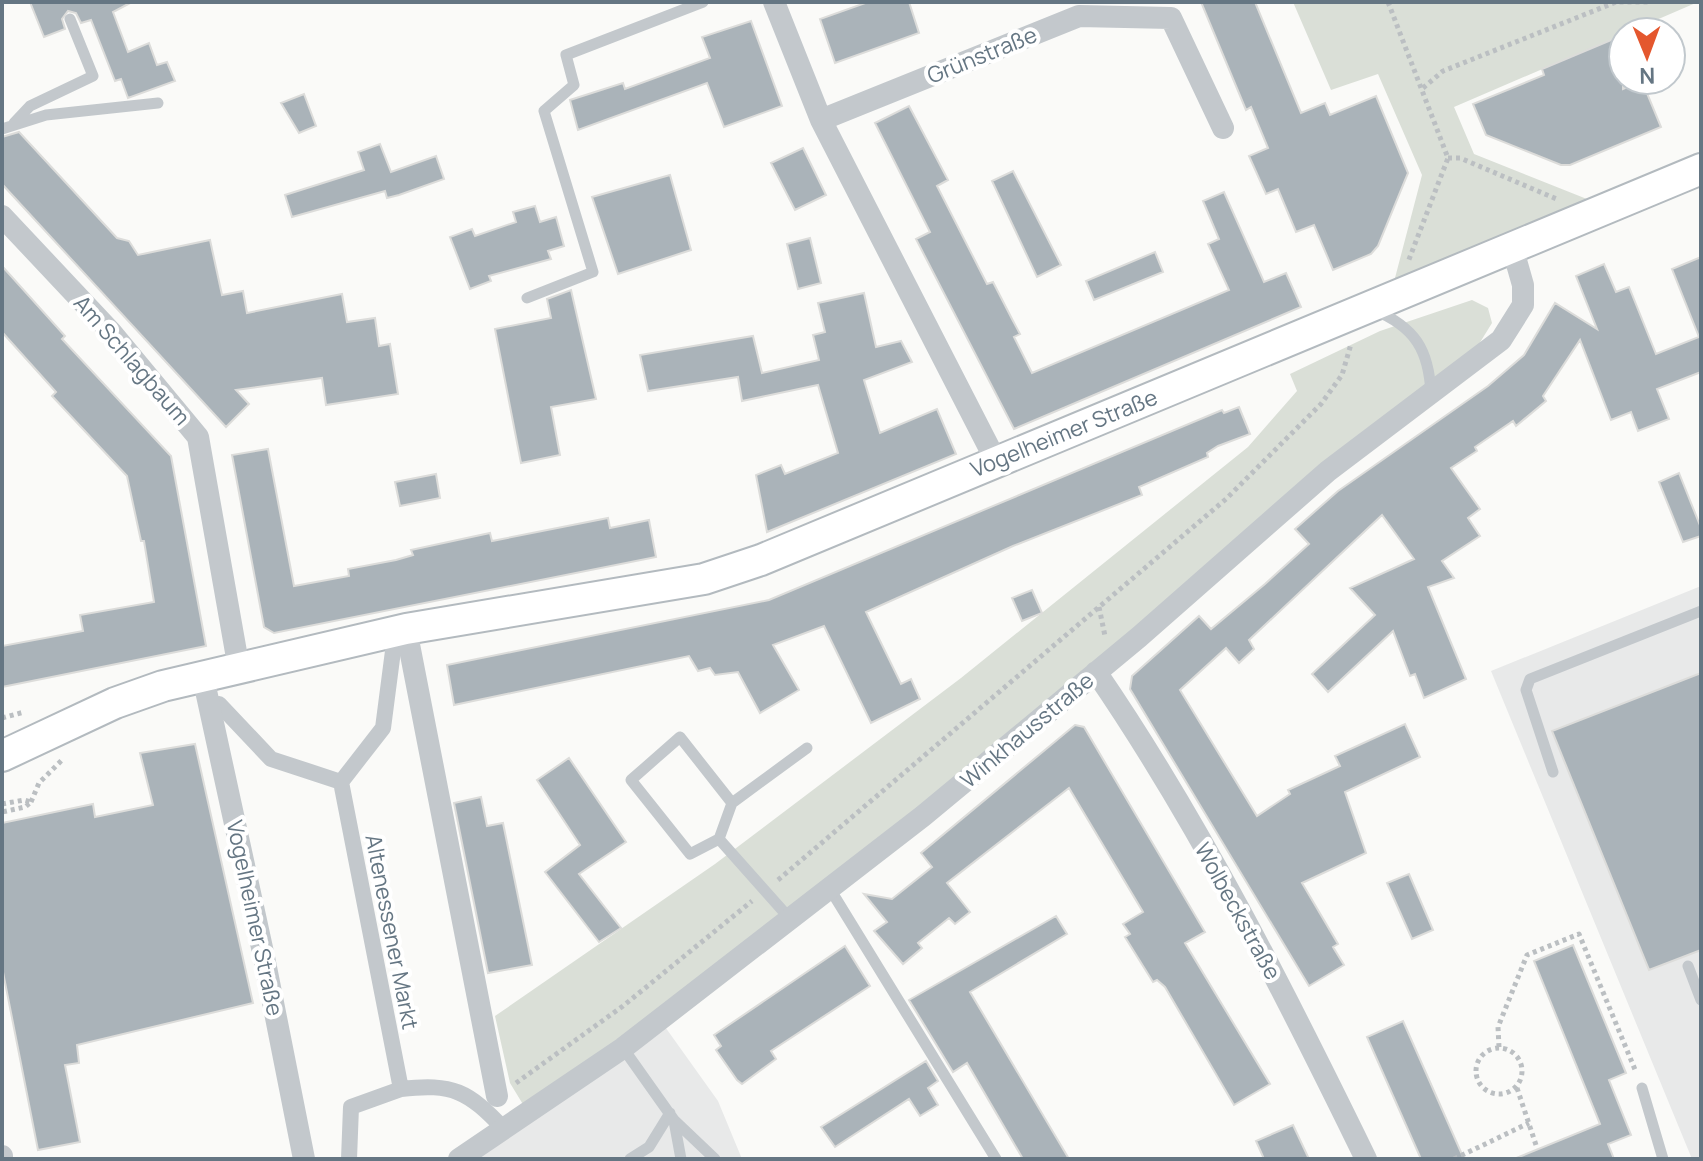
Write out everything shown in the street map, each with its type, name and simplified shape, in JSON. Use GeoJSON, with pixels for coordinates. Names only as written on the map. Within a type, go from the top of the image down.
{"type":"FeatureCollection","features":[{"type":"Feature","properties":{"kind":"main road","name":"Vogelheimer Straße"},"geometry":{"type":"LineString","coordinates":[[2,756],[135,694],[239,669],[704,579],[761,560],[1513,250],[1701,169]]}},
{"type":"Feature","properties":{"kind":"street"},"geometry":{"type":"LineString","coordinates":[[774,2],[821,120],[996,461]]}},
{"type":"Feature","properties":{"kind":"street","name":"Grünstraße"},"geometry":{"type":"LineString","coordinates":[[821,120],[1079,16],[1171,18],[1223,128]]}},
{"type":"Feature","properties":{"kind":"street","name":"Am Schlagbaum"},"geometry":{"type":"LineString","coordinates":[[2,216],[111,332],[198,437],[239,669]]}},
{"type":"Feature","properties":{"kind":"street","name":"Winkhausstraße"},"geometry":{"type":"LineString","coordinates":[[459,1159],[623,1048],[791,920],[1096,672],[1328,471],[1501,340],[1523,305],[1523,285],[1513,250]]}},
{"type":"Feature","properties":{"kind":"street"},"geometry":{"type":"LineString","coordinates":[[219,704],[271,759],[341,782],[383,728],[400,640]]}},
{"type":"Feature","properties":{"kind":"street"},"geometry":{"type":"LineString","coordinates":[[400,640],[497,1096]]}},
{"type":"Feature","properties":{"kind":"street","name":"Wolbeckstraße"},"geometry":{"type":"LineString","coordinates":[[1096,672],[1141,737],[1296,1015],[1366,1159]]}},
{"type":"Feature","properties":{"kind":"street","name":"Vogelheimer Straße"},"geometry":{"type":"LineString","coordinates":[[203,677],[304,1159]]}},
{"type":"Feature","properties":{"kind":"street","name":"Altenessener Markt"},"geometry":{"type":"LineString","coordinates":[[341,782],[401,1089]]}},
{"type":"Feature","properties":{"kind":"street"},"geometry":{"type":"LineString","coordinates":[[349,1159],[351,1107],[401,1089],[439,1085],[481,1104],[504,1129]]}},
{"type":"Feature","properties":{"kind":"lane"},"geometry":{"type":"LineString","coordinates":[[527,298],[593,272],[544,111],[574,85],[566,55],[703,2]]}},
{"type":"Feature","properties":{"kind":"lane"},"geometry":{"type":"LineString","coordinates":[[14,123],[30,106],[93,76],[70,19]]}},
{"type":"Feature","properties":{"kind":"lane"},"geometry":{"type":"LineString","coordinates":[[2,129],[46,115],[158,103]]}},
{"type":"Feature","properties":{"kind":"lane"},"geometry":{"type":"LineString","coordinates":[[1356,313],[1404,326],[1419,340],[1428,361],[1431,394]]}},
{"type":"Feature","properties":{"kind":"lane"},"geometry":{"type":"LineString","coordinates":[[1553,772],[1526,690],[1530,679],[1701,611]]}},
{"type":"Feature","properties":{"kind":"lane"},"geometry":{"type":"LineString","coordinates":[[732,803],[680,737],[631,780],[690,854],[719,839],[732,803],[807,748]]}},
{"type":"Feature","properties":{"kind":"lane"},"geometry":{"type":"LineString","coordinates":[[719,839],[791,920]]}},
{"type":"Feature","properties":{"kind":"lane"},"geometry":{"type":"LineString","coordinates":[[830,889],[996,1159]]}},
{"type":"Feature","properties":{"kind":"lane"},"geometry":{"type":"LineString","coordinates":[[1688,966],[1701,1000]]}},
{"type":"Feature","properties":{"kind":"lane"},"geometry":{"type":"LineString","coordinates":[[623,1048],[672,1116],[715,1159]]}},
{"type":"Feature","properties":{"kind":"lane"},"geometry":{"type":"LineString","coordinates":[[1642,1088],[1663,1159]]}},
{"type":"Feature","properties":{"kind":"lane"},"geometry":{"type":"LineString","coordinates":[[630,1159],[649,1147],[672,1116]]}},
{"type":"Feature","properties":{"kind":"lane"},"geometry":{"type":"LineString","coordinates":[[672,1116],[681,1159]]}},
{"type":"Feature","properties":{"kind":"path"},"geometry":{"type":"LineString","coordinates":[[1388,2],[1448,158],[1407,262],[1418,289]]}},
{"type":"Feature","properties":{"kind":"path"},"geometry":{"type":"LineString","coordinates":[[1423,88],[1443,71],[1616,2],[1648,2]]}},
{"type":"Feature","properties":{"kind":"path"},"geometry":{"type":"LineString","coordinates":[[1448,158],[1460,158],[1594,214]]}},
{"type":"Feature","properties":{"kind":"path"},"geometry":{"type":"LineString","coordinates":[[497,1096],[623,1006],[765,891],[1226,499],[1321,404],[1342,375],[1352,342],[1356,313]]}},
{"type":"Feature","properties":{"kind":"path"},"geometry":{"type":"LineString","coordinates":[[2,812],[25,807],[31,802],[39,783],[73,750]]}},
{"type":"Feature","properties":{"kind":"path"},"geometry":{"type":"LineString","coordinates":[[2,804],[24,800],[31,802]]}},
{"type":"Feature","properties":{"kind":"path"},"geometry":{"type":"LineString","coordinates":[[1499,1047],[1498,1027],[1527,955],[1579,934],[1642,1088]]}},
{"type":"Feature","properties":{"kind":"path"},"geometry":{"type":"LineString","coordinates":[[1517,1088],[1501,1095],[1482,1089],[1475,1069],[1481,1054],[1499,1047],[1514,1052],[1523,1067],[1517,1088],[1537,1148]]}},
{"type":"Feature","properties":{"kind":"path"},"geometry":{"type":"LineString","coordinates":[[1454,1159],[1529,1123]]}},
{"type":"Feature","properties":{"kind":"shaded area"},"geometry":{"type":"Polygon","coordinates":[[[1293,2],[1698,2],[1665,16],[1607,16],[1607,41],[1454,107],[1474,154],[1607,207],[1390,297],[1422,175],[1378,74],[1331,90],[1293,2]]]}},
{"type":"Feature","properties":{"kind":"shaded area"},"geometry":{"type":"Polygon","coordinates":[[[1472,300],[1488,308],[1492,323],[1471,357],[1139,637],[527,1111],[510,1083],[495,1016],[715,864],[961,678],[1248,447],[1297,391],[1290,374],[1380,331],[1472,300]]]}},
{"type":"Feature","properties":{"kind":"shaded area"},"geometry":{"type":"Polygon","coordinates":[[[1701,586],[1701,1159],[1692,1159],[1491,671],[1701,586]]]}},
{"type":"Feature","properties":{"kind":"shaded area"},"geometry":{"type":"Polygon","coordinates":[[[663,1024],[718,1101],[742,1159],[464,1159],[663,1024]]]}},
{"type":"Feature","properties":{"kind":"building"},"geometry":{"type":"Polygon","coordinates":[[[30,2],[132,2],[113,12],[128,52],[149,43],[157,65],[167,62],[175,81],[128,98],[121,79],[115,81],[91,20],[81,23],[76,13],[68,11],[62,19],[65,29],[44,37],[30,2]]]}},
{"type":"Feature","properties":{"kind":"building"},"geometry":{"type":"Polygon","coordinates":[[[868,2],[909,2],[919,33],[835,63],[820,19],[868,2]]]}},
{"type":"Feature","properties":{"kind":"building"},"geometry":{"type":"Polygon","coordinates":[[[1201,2],[1255,2],[1301,113],[1325,103],[1330,115],[1376,96],[1408,173],[1378,246],[1371,254],[1333,270],[1314,225],[1296,232],[1278,189],[1266,194],[1249,156],[1268,148],[1251,107],[1246,110],[1201,2]]]}},
{"type":"Feature","properties":{"kind":"building"},"geometry":{"type":"Polygon","coordinates":[[[751,21],[782,106],[724,127],[707,83],[578,130],[570,100],[623,83],[625,89],[710,58],[702,37],[751,21]]]}},
{"type":"Feature","properties":{"kind":"building"},"geometry":{"type":"Polygon","coordinates":[[[1607,42],[1607,96],[1648,96],[1661,127],[1570,165],[1561,165],[1486,135],[1473,104],[1544,75],[1542,69],[1607,42]]]}},
{"type":"Feature","properties":{"kind":"building"},"geometry":{"type":"Polygon","coordinates":[[[304,94],[316,126],[299,133],[281,103],[304,94]]]}},
{"type":"Feature","properties":{"kind":"building"},"geometry":{"type":"Polygon","coordinates":[[[909,106],[948,180],[937,186],[987,284],[993,282],[1020,334],[1014,337],[1032,373],[1229,290],[1208,244],[1219,239],[1203,201],[1224,192],[1264,282],[1286,273],[1301,307],[1014,429],[916,239],[930,232],[875,123],[909,106]]]}},
{"type":"Feature","properties":{"kind":"building"},"geometry":{"type":"Polygon","coordinates":[[[19,132],[117,238],[129,241],[138,255],[210,240],[222,295],[243,291],[247,313],[342,294],[347,322],[375,318],[379,346],[390,344],[398,394],[326,405],[322,378],[236,390],[249,404],[226,427],[2,184],[2,137],[19,132]]]}},
{"type":"Feature","properties":{"kind":"building"},"geometry":{"type":"Polygon","coordinates":[[[380,144],[391,172],[436,156],[444,179],[387,198],[385,191],[292,217],[285,195],[364,170],[358,152],[380,144]]]}},
{"type":"Feature","properties":{"kind":"building"},"geometry":{"type":"Polygon","coordinates":[[[803,148],[826,195],[795,210],[771,163],[803,148]]]}},
{"type":"Feature","properties":{"kind":"building"},"geometry":{"type":"Polygon","coordinates":[[[1013,171],[1061,265],[1037,277],[992,181],[1013,171]]]}},
{"type":"Feature","properties":{"kind":"building"},"geometry":{"type":"Polygon","coordinates":[[[670,175],[691,250],[618,274],[592,197],[670,175]]]}},
{"type":"Feature","properties":{"kind":"building"},"geometry":{"type":"Polygon","coordinates":[[[535,206],[540,222],[556,217],[564,246],[548,251],[551,259],[489,276],[491,281],[470,289],[450,237],[472,229],[475,236],[516,222],[513,212],[535,206]]]}},
{"type":"Feature","properties":{"kind":"building"},"geometry":{"type":"Polygon","coordinates":[[[810,238],[821,283],[798,289],[787,244],[810,238]]]}},
{"type":"Feature","properties":{"kind":"building"},"geometry":{"type":"Polygon","coordinates":[[[1155,252],[1163,272],[1094,300],[1086,281],[1155,252]]]}},
{"type":"Feature","properties":{"kind":"building"},"geometry":{"type":"Polygon","coordinates":[[[1701,257],[1701,372],[1657,389],[1669,419],[1638,431],[1631,412],[1611,420],[1580,340],[1543,396],[1546,401],[1516,426],[1513,421],[1475,447],[1477,451],[1451,468],[1480,509],[1468,518],[1480,536],[1442,561],[1454,578],[1428,587],[1466,679],[1424,698],[1415,674],[1410,676],[1393,631],[1328,692],[1312,674],[1375,615],[1350,588],[1414,559],[1382,515],[1249,640],[1254,649],[1239,663],[1226,648],[1180,690],[1257,816],[1290,794],[1288,790],[1340,766],[1335,756],[1405,724],[1420,757],[1345,792],[1366,853],[1302,883],[1338,944],[1333,947],[1344,965],[1309,986],[1130,689],[1132,676],[1199,616],[1211,629],[1265,584],[1309,544],[1295,529],[1338,491],[1488,386],[1524,355],[1555,303],[1597,329],[1576,276],[1604,264],[1616,292],[1629,287],[1656,354],[1699,337],[1672,269],[1701,257]]]}},
{"type":"Feature","properties":{"kind":"building"},"geometry":{"type":"Polygon","coordinates":[[[2,266],[65,336],[62,339],[171,456],[206,646],[2,687],[2,646],[83,631],[80,615],[154,602],[144,541],[141,541],[127,476],[52,396],[56,392],[2,332],[2,266]]]}},
{"type":"Feature","properties":{"kind":"building"},"geometry":{"type":"Polygon","coordinates":[[[571,290],[596,399],[551,407],[560,455],[521,463],[495,329],[551,318],[547,299],[571,290]]]}},
{"type":"Feature","properties":{"kind":"building"},"geometry":{"type":"Polygon","coordinates":[[[864,293],[876,347],[901,341],[912,362],[864,380],[880,433],[937,409],[956,454],[767,532],[756,475],[781,465],[785,474],[838,453],[818,385],[742,401],[738,377],[648,391],[640,355],[753,336],[762,373],[819,360],[813,335],[825,332],[818,303],[864,293]]]}},
{"type":"Feature","properties":{"kind":"building"},"geometry":{"type":"Polygon","coordinates":[[[1239,407],[1250,434],[1218,446],[1207,453],[1208,457],[1139,487],[1142,495],[1013,546],[866,612],[901,684],[911,679],[920,699],[871,723],[824,626],[773,645],[799,690],[760,713],[738,672],[715,675],[710,668],[698,671],[689,656],[454,705],[447,665],[769,600],[1222,410],[1224,413],[1239,407]]]}},
{"type":"Feature","properties":{"kind":"building"},"geometry":{"type":"Polygon","coordinates":[[[268,449],[294,586],[349,576],[348,569],[413,555],[411,550],[490,533],[492,541],[608,518],[610,528],[649,520],[656,557],[274,633],[264,627],[232,455],[268,449]]]}},
{"type":"Feature","properties":{"kind":"building"},"geometry":{"type":"Polygon","coordinates":[[[1679,473],[1701,528],[1701,536],[1683,542],[1659,482],[1679,473]]]}},
{"type":"Feature","properties":{"kind":"building"},"geometry":{"type":"Polygon","coordinates":[[[436,474],[440,498],[400,506],[395,482],[436,474]]]}},
{"type":"Feature","properties":{"kind":"building"},"geometry":{"type":"Polygon","coordinates":[[[1032,590],[1042,613],[1022,621],[1012,598],[1032,590]]]}},
{"type":"Feature","properties":{"kind":"building"},"geometry":{"type":"Polygon","coordinates":[[[1701,673],[1701,950],[1649,970],[1552,731],[1701,673]]]}},
{"type":"Feature","properties":{"kind":"building"},"geometry":{"type":"Polygon","coordinates":[[[1075,725],[1084,727],[1205,932],[1185,943],[1270,1084],[1234,1105],[1165,987],[1157,980],[1153,982],[1125,937],[1130,934],[1123,924],[1143,912],[1069,788],[947,883],[970,912],[955,924],[949,918],[918,943],[922,948],[903,964],[874,931],[887,922],[864,894],[892,899],[932,867],[921,853],[1075,725]]]}},
{"type":"Feature","properties":{"kind":"building"},"geometry":{"type":"Polygon","coordinates":[[[195,744],[253,1003],[77,1045],[79,1063],[65,1065],[80,1142],[38,1150],[2,967],[2,823],[93,804],[95,817],[153,805],[140,753],[195,744]]]}},
{"type":"Feature","properties":{"kind":"building"},"geometry":{"type":"Polygon","coordinates":[[[569,758],[626,842],[579,874],[621,928],[599,942],[545,872],[580,845],[537,780],[569,758]]]}},
{"type":"Feature","properties":{"kind":"building"},"geometry":{"type":"Polygon","coordinates":[[[481,797],[487,826],[503,823],[532,965],[488,973],[454,803],[481,797]]]}},
{"type":"Feature","properties":{"kind":"building"},"geometry":{"type":"Polygon","coordinates":[[[1409,874],[1433,930],[1412,939],[1387,883],[1409,874]]]}},
{"type":"Feature","properties":{"kind":"building"},"geometry":{"type":"Polygon","coordinates":[[[1056,916],[1067,934],[970,992],[1069,1159],[1023,1159],[967,1063],[953,1072],[909,1000],[1056,916]]]}},
{"type":"Feature","properties":{"kind":"building"},"geometry":{"type":"Polygon","coordinates":[[[1573,945],[1626,1073],[1609,1080],[1631,1135],[1608,1144],[1614,1159],[1514,1159],[1600,1124],[1534,961],[1573,945]]]}},
{"type":"Feature","properties":{"kind":"building"},"geometry":{"type":"Polygon","coordinates":[[[845,946],[870,986],[771,1051],[776,1059],[742,1084],[716,1050],[721,1046],[714,1035],[845,946]]]}},
{"type":"Feature","properties":{"kind":"building"},"geometry":{"type":"Polygon","coordinates":[[[1403,1021],[1464,1159],[1421,1159],[1367,1037],[1403,1021]]]}},
{"type":"Feature","properties":{"kind":"building"},"geometry":{"type":"Polygon","coordinates":[[[926,1061],[938,1081],[928,1088],[938,1105],[920,1116],[909,1099],[835,1147],[821,1127],[926,1061]]]}},
{"type":"Feature","properties":{"kind":"building"},"geometry":{"type":"Polygon","coordinates":[[[1293,1125],[1309,1159],[1264,1159],[1256,1141],[1293,1125]]]}}]}
